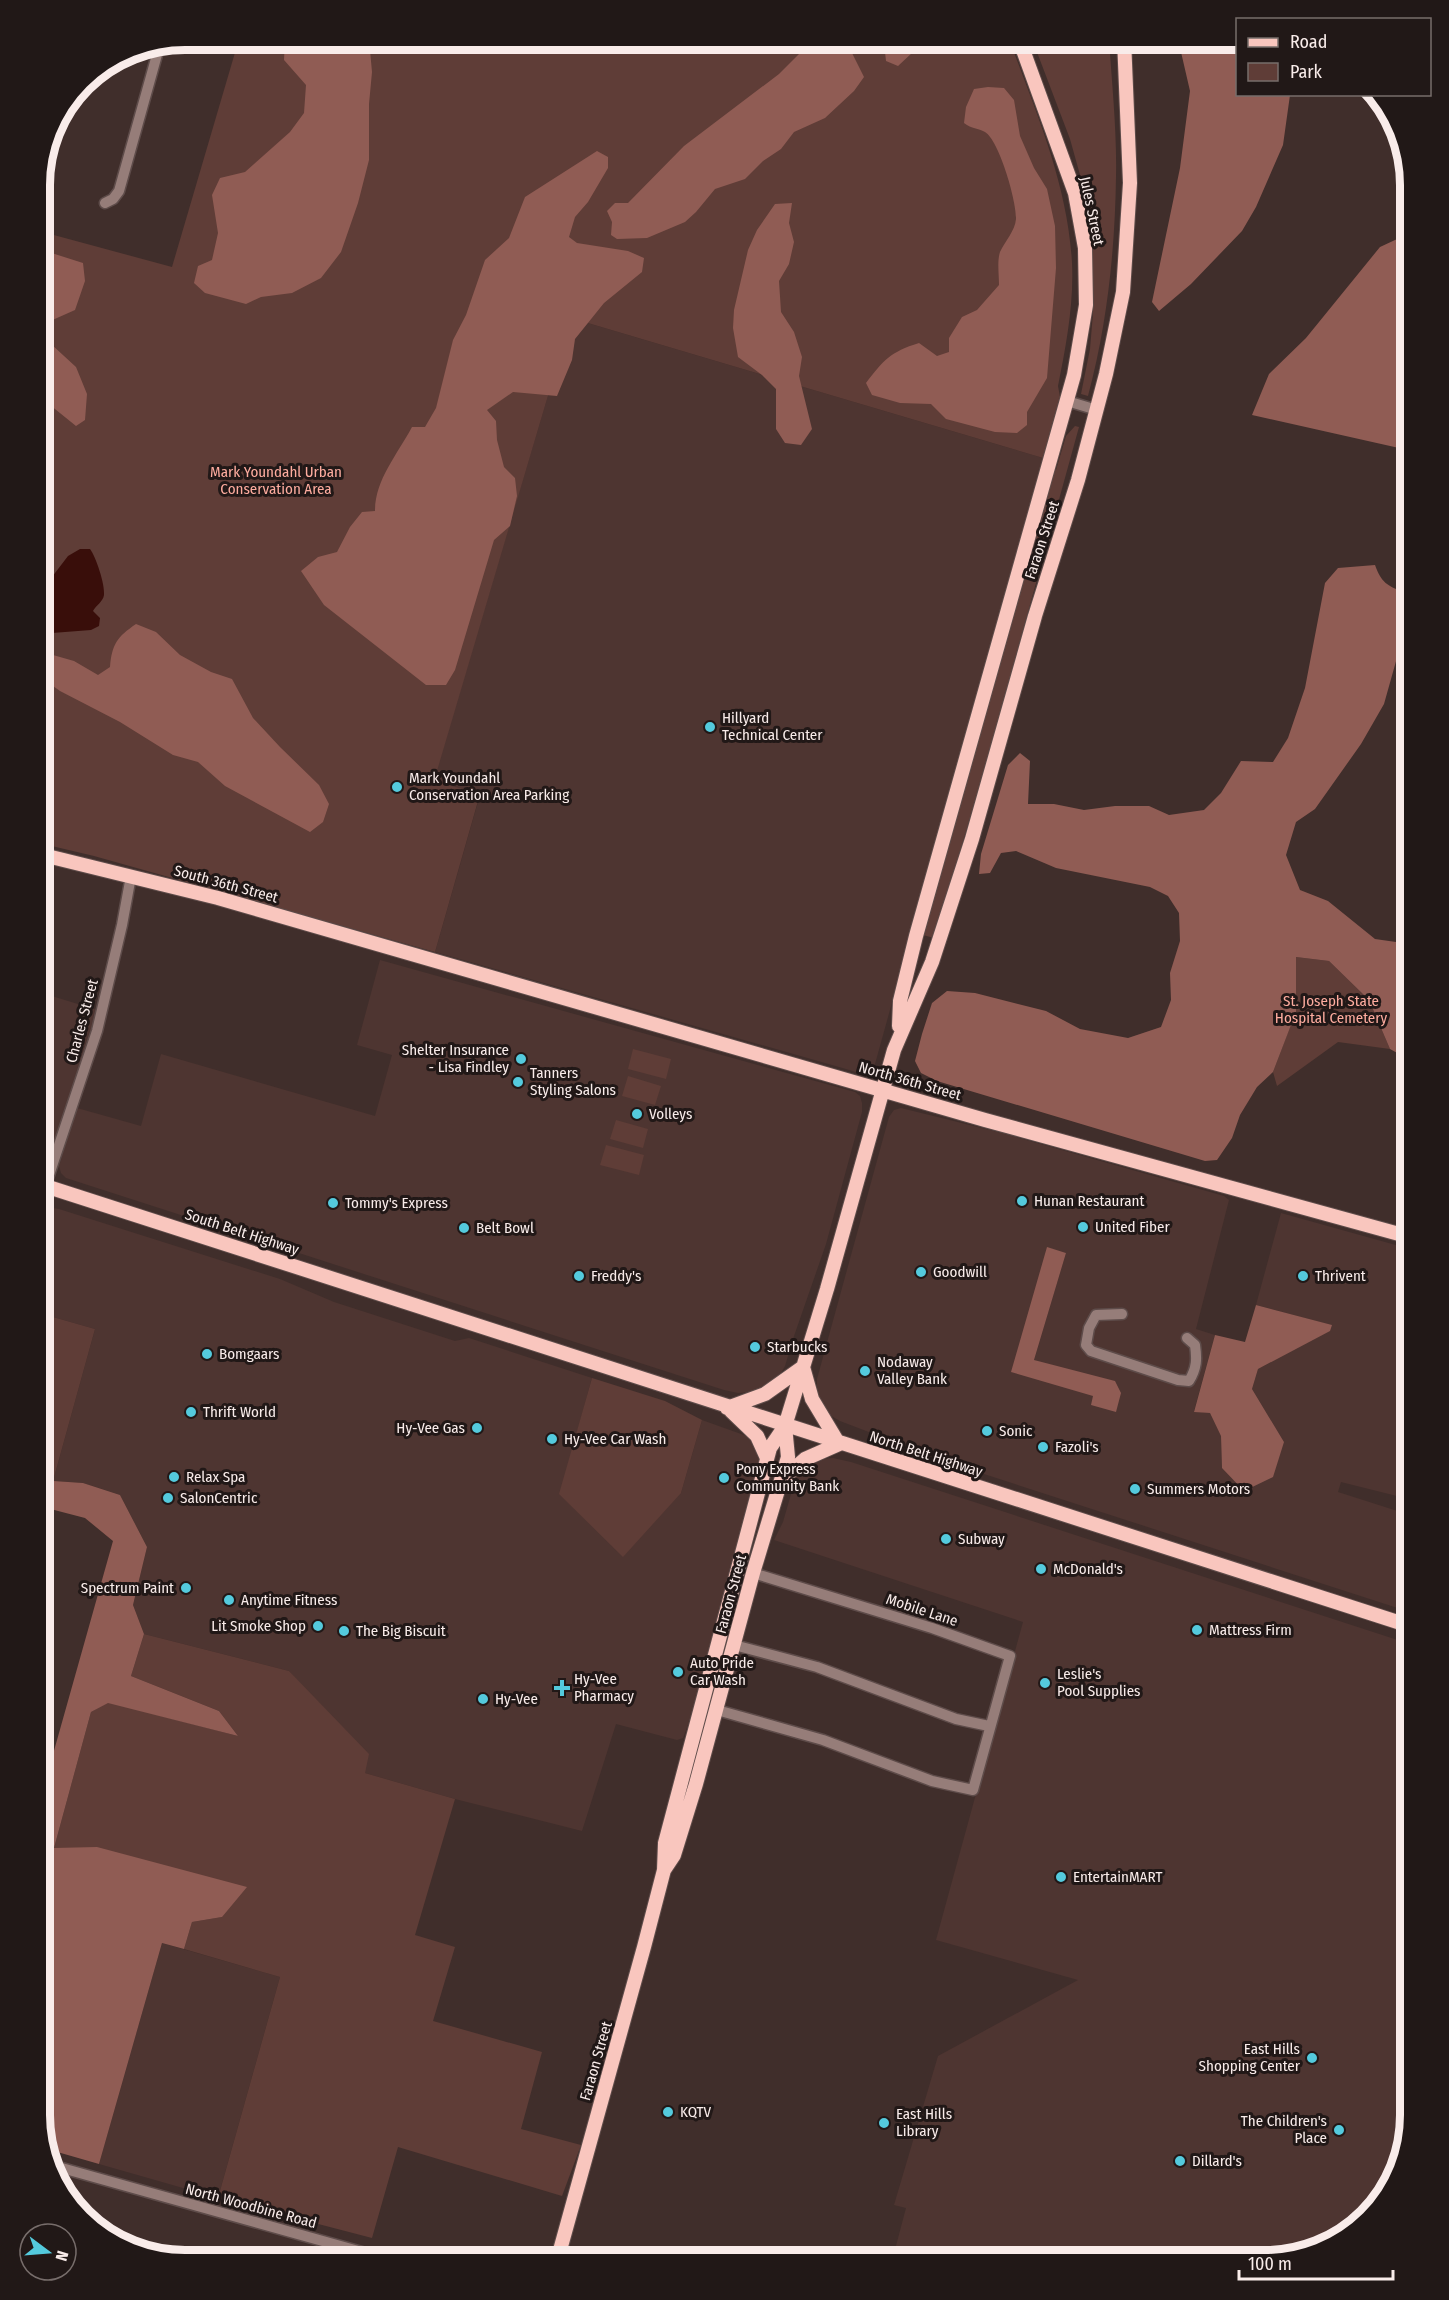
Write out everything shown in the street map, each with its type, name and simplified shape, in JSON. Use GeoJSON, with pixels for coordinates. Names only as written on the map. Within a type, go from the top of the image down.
{"type":"FeatureCollection","features":[{"type":"Feature","properties":{"kind":"main road","name":"Jules Street"},"geometry":{"type":"LineString","coordinates":[[1023,50],[1075,193],[1085,248],[1086,305],[1067,401]]}},
{"type":"Feature","properties":{"kind":"main road","name":"Faraon Street"},"geometry":{"type":"LineString","coordinates":[[560,2250],[664,1870],[665,1843],[767,1458],[770,1448],[785,1426],[899,1034],[932,962],[972,839],[1035,616],[1078,480],[1097,410],[1123,292],[1130,183],[1124,50]]}},
{"type":"Feature","properties":{"kind":"main road","name":"Faraon Street"},"geometry":{"type":"LineString","coordinates":[[899,1034],[900,1000],[916,936],[1067,401]]}},
{"type":"Feature","properties":{"kind":"main road","name":"South 36th Street"},"geometry":{"type":"LineString","coordinates":[[50,857],[218,898],[403,952]]}},
{"type":"Feature","properties":{"kind":"main road","name":"North 36th Street"},"geometry":{"type":"LineString","coordinates":[[403,952],[883,1090],[1400,1234]]}},
{"type":"Feature","properties":{"kind":"main road","name":"South Belt Highway"},"geometry":{"type":"LineString","coordinates":[[50,1188],[434,1311]]}},
{"type":"Feature","properties":{"kind":"main road","name":"North Belt Highway"},"geometry":{"type":"LineString","coordinates":[[434,1311],[727,1408],[1400,1623]]}},
{"type":"Feature","properties":{"kind":"main road"},"geometry":{"type":"LineString","coordinates":[[767,1458],[757,1436],[727,1408],[765,1394],[803,1367],[812,1399],[839,1444],[805,1459],[781,1480]]}},
{"type":"Feature","properties":{"kind":"main road","name":"Faraon Street"},"geometry":{"type":"LineString","coordinates":[[664,1870],[674,1856],[788,1457],[785,1426]]}},
{"type":"Feature","properties":{"kind":"street"},"geometry":{"type":"LineString","coordinates":[[105,203],[113,199],[119,191],[158,52]]}},
{"type":"Feature","properties":{"kind":"street"},"geometry":{"type":"LineString","coordinates":[[1067,401],[1097,410]]}},
{"type":"Feature","properties":{"kind":"street","name":"Charles Street"},"geometry":{"type":"LineString","coordinates":[[50,1168],[58,1152],[97,1031],[123,925],[131,876]]}},
{"type":"Feature","properties":{"kind":"street"},"geometry":{"type":"LineString","coordinates":[[1122,1314],[1096,1315],[1089,1328],[1086,1345],[1091,1351],[1178,1380],[1189,1380],[1196,1370],[1197,1357],[1195,1345],[1187,1338]]}},
{"type":"Feature","properties":{"kind":"street","name":"Mobile Lane"},"geometry":{"type":"LineString","coordinates":[[717,1710],[823,1740],[932,1781],[972,1790],[1010,1656],[932,1628],[753,1573]]}},
{"type":"Feature","properties":{"kind":"street"},"geometry":{"type":"LineString","coordinates":[[734,1646],[817,1667],[956,1719],[989,1726]]}},
{"type":"Feature","properties":{"kind":"street","name":"North Woodbine Road"},"geometry":{"type":"LineString","coordinates":[[60,2168],[354,2250]]}},
{"type":"Feature","properties":{"kind":"shaded area"},"geometry":{"type":"Polygon","coordinates":[[[284,50],[370,50],[372,72],[369,104],[369,160],[358,203],[341,252],[321,278],[292,293],[261,297],[246,304],[205,293],[194,283],[198,266],[212,260],[218,233],[212,195],[220,178],[245,172],[290,132],[304,113],[306,85],[284,60],[284,50]]]}},
{"type":"Feature","properties":{"kind":"shaded area"},"geometry":{"type":"Polygon","coordinates":[[[803,50],[850,50],[864,77],[854,91],[825,118],[794,132],[781,149],[763,161],[745,179],[715,189],[685,222],[647,238],[617,239],[611,235],[612,222],[607,211],[615,203],[628,203],[684,146],[779,74],[803,50]]]}},
{"type":"Feature","properties":{"kind":"shaded area"},"geometry":{"type":"Polygon","coordinates":[[[885,50],[915,50],[898,66],[886,61],[885,50]]]}},
{"type":"Feature","properties":{"kind":"shaded area"},"geometry":{"type":"Polygon","coordinates":[[[1181,50],[1236,50],[1236,96],[1290,96],[1283,145],[1256,207],[1242,231],[1191,284],[1159,311],[1152,302],[1180,168],[1190,91],[1181,50]]]}},
{"type":"Feature","properties":{"kind":"shaded area"},"geometry":{"type":"Polygon","coordinates":[[[1004,88],[1014,100],[1020,136],[1034,168],[1047,189],[1055,226],[1056,268],[1047,378],[1027,412],[1027,425],[1017,433],[995,432],[946,419],[931,404],[900,403],[872,395],[866,383],[888,358],[909,346],[919,343],[937,356],[949,352],[949,338],[962,317],[977,310],[999,285],[1000,252],[1012,232],[1016,219],[1014,199],[1001,159],[990,137],[985,132],[964,123],[966,107],[974,89],[1004,88]]]}},
{"type":"Feature","properties":{"kind":"shaded area"},"geometry":{"type":"Polygon","coordinates":[[[597,151],[608,157],[608,168],[588,202],[575,217],[569,237],[577,243],[628,251],[644,258],[642,272],[604,303],[575,339],[572,360],[557,396],[513,392],[487,410],[496,421],[497,440],[504,467],[515,478],[517,496],[510,526],[494,540],[455,670],[446,685],[426,685],[324,605],[301,571],[318,557],[337,552],[350,527],[362,512],[375,511],[383,478],[412,427],[425,427],[436,408],[453,340],[466,315],[485,260],[509,238],[525,197],[597,151]]]}},
{"type":"Feature","properties":{"kind":"shaded area"},"geometry":{"type":"Polygon","coordinates":[[[792,203],[789,223],[794,242],[789,264],[779,281],[781,312],[794,332],[802,357],[799,376],[812,429],[801,445],[785,443],[776,429],[776,389],[738,357],[733,328],[734,310],[748,250],[757,230],[775,204],[792,203]]]}},
{"type":"Feature","properties":{"kind":"shaded area"},"geometry":{"type":"Polygon","coordinates":[[[1400,238],[1400,447],[1252,415],[1269,374],[1306,338],[1380,247],[1400,238]]]}},
{"type":"Feature","properties":{"kind":"shaded area"},"geometry":{"type":"Polygon","coordinates":[[[50,252],[83,263],[85,281],[75,310],[50,321],[50,252]]]}},
{"type":"Feature","properties":{"kind":"shaded area","name":"Hillyard Technical Center"},"geometry":{"type":"Polygon","coordinates":[[[571,318],[1043,458],[875,1064],[869,1071],[859,1073],[435,952],[480,795],[433,782],[571,318]]]}},
{"type":"Feature","properties":{"kind":"shaded area"},"geometry":{"type":"Polygon","coordinates":[[[50,343],[76,367],[87,394],[85,420],[76,426],[50,405],[50,343]]]}},
{"type":"Feature","properties":{"kind":"shaded area"},"geometry":{"type":"Polygon","coordinates":[[[80,549],[90,549],[95,558],[104,590],[102,600],[93,611],[100,618],[99,626],[91,630],[50,633],[50,580],[68,556],[80,549]]]}},
{"type":"Feature","properties":{"kind":"shaded area"},"geometry":{"type":"Polygon","coordinates":[[[1375,565],[1385,583],[1400,591],[1400,647],[1384,704],[1361,744],[1315,809],[1296,822],[1286,855],[1300,890],[1328,901],[1375,939],[1400,943],[1400,1054],[1390,1049],[1369,1000],[1329,961],[1296,957],[1296,1012],[1273,1072],[1257,1087],[1240,1115],[1232,1138],[1217,1160],[1205,1161],[937,1081],[921,1073],[915,1061],[922,1034],[932,1003],[947,991],[975,993],[1046,1011],[1080,1029],[1128,1038],[1161,1027],[1171,1000],[1170,973],[1180,941],[1179,913],[1168,896],[1150,887],[1056,868],[1016,851],[1001,853],[990,873],[979,874],[981,854],[1008,765],[1020,753],[1030,761],[1028,804],[1054,804],[1084,810],[1115,806],[1149,806],[1169,815],[1204,810],[1221,793],[1241,761],[1273,762],[1288,738],[1305,688],[1325,583],[1338,568],[1375,565]]]}},
{"type":"Feature","properties":{"kind":"shaded area"},"geometry":{"type":"Polygon","coordinates":[[[136,624],[156,632],[180,655],[211,672],[232,679],[253,718],[319,785],[329,804],[323,822],[310,832],[225,786],[198,762],[173,755],[120,722],[50,684],[50,654],[74,661],[98,675],[110,667],[114,647],[124,633],[136,624]]]}},
{"type":"Feature","properties":{"kind":"shaded area"},"geometry":{"type":"Polygon","coordinates":[[[380,960],[855,1092],[860,1096],[862,1112],[826,1244],[785,1366],[769,1386],[752,1392],[738,1393],[724,1390],[66,1178],[61,1173],[59,1166],[77,1108],[141,1126],[161,1054],[375,1116],[392,1055],[357,1045],[380,960]]]}},
{"type":"Feature","properties":{"kind":"shaded area"},"geometry":{"type":"Polygon","coordinates":[[[50,995],[97,1010],[86,1052],[50,1160],[50,995]]]}},
{"type":"Feature","properties":{"kind":"shaded area"},"geometry":{"type":"Polygon","coordinates":[[[901,1108],[1002,1133],[1224,1196],[1229,1200],[1196,1329],[1215,1335],[1194,1411],[1210,1413],[1221,1435],[1222,1468],[1284,1442],[1252,1389],[1258,1369],[1329,1331],[1331,1325],[1256,1305],[1281,1213],[1400,1246],[1400,1497],[1341,1482],[1338,1492],[1400,1512],[1400,1609],[950,1463],[840,1421],[828,1414],[817,1395],[817,1379],[889,1117],[894,1110],[901,1108]],[[1048,1248],[1012,1372],[1121,1393],[1034,1360],[1066,1253],[1048,1248]]]}},
{"type":"Feature","properties":{"kind":"shaded area"},"geometry":{"type":"Polygon","coordinates":[[[52,1208],[59,1209],[280,1279],[334,1302],[455,1341],[469,1338],[592,1378],[560,1494],[681,1493],[702,1420],[755,1439],[764,1456],[695,1707],[683,1738],[677,1740],[616,1724],[582,1831],[455,1799],[365,1773],[289,1671],[144,1634],[133,1605],[147,1547],[120,1495],[83,1483],[53,1481],[95,1329],[50,1316],[50,1211],[52,1208]]]}},
{"type":"Feature","properties":{"kind":"shaded area"},"geometry":{"type":"Polygon","coordinates":[[[1047,1247],[1066,1253],[1034,1360],[1115,1381],[1121,1393],[1116,1412],[1091,1405],[1093,1396],[1011,1372],[1047,1247]]]}},
{"type":"Feature","properties":{"kind":"shaded area"},"geometry":{"type":"Polygon","coordinates":[[[1256,1305],[1332,1325],[1330,1331],[1258,1369],[1252,1389],[1284,1442],[1273,1477],[1244,1491],[1222,1468],[1221,1436],[1210,1413],[1194,1412],[1215,1335],[1245,1342],[1256,1305]]]}},
{"type":"Feature","properties":{"kind":"shaded area"},"geometry":{"type":"Polygon","coordinates":[[[833,1458],[851,1462],[1400,1641],[1400,2116],[1397,2142],[1386,2175],[1366,2205],[1340,2228],[1324,2237],[1299,2246],[1264,2250],[895,2250],[906,2208],[894,2205],[938,2056],[1078,1980],[936,1940],[1023,1622],[774,1540],[783,1522],[797,1473],[803,1466],[821,1459],[833,1458]]]}},
{"type":"Feature","properties":{"kind":"shaded area"},"geometry":{"type":"Polygon","coordinates":[[[50,1481],[83,1483],[120,1495],[147,1547],[133,1605],[144,1634],[131,1676],[219,1711],[238,1736],[108,1703],[91,1712],[54,1848],[97,1847],[247,1887],[222,1917],[192,1922],[184,1949],[162,1943],[99,2164],[55,2151],[50,2116],[50,1765],[113,1541],[85,1518],[50,1509],[50,1481]]]}},
{"type":"Feature","properties":{"kind":"shaded area"},"geometry":{"type":"Polygon","coordinates":[[[162,1943],[280,1977],[218,2198],[99,2164],[162,1943]]]}},
{"type":"Feature","properties":{"kind":"green space","name":"Mark Youndahl Urban Conservation Area"},"geometry":{"type":"Polygon","coordinates":[[[236,50],[1013,50],[1040,121],[1057,177],[1069,234],[1072,278],[1071,309],[1058,386],[1060,397],[1043,458],[571,318],[434,781],[480,794],[435,952],[50,846],[50,234],[172,267],[236,50]]]}},
{"type":"Feature","properties":{"kind":"green space"},"geometry":{"type":"Polygon","coordinates":[[[1036,50],[1110,50],[1116,143],[1114,232],[1105,315],[1088,396],[1081,394],[1090,349],[1093,313],[1090,295],[1091,262],[1082,182],[1070,139],[1036,50]]]}},
{"type":"Feature","properties":{"kind":"green space"},"geometry":{"type":"Polygon","coordinates":[[[1075,426],[1079,427],[985,768],[934,938],[923,935],[1053,471],[1056,470],[1066,436],[1075,426]]]}},
{"type":"Feature","properties":{"kind":"green space","name":"St. Joseph State Hospital Cemetery"},"geometry":{"type":"Polygon","coordinates":[[[1296,957],[1329,961],[1369,1000],[1390,1049],[1338,1042],[1277,1086],[1273,1072],[1296,1011],[1296,957]]]}},
{"type":"Feature","properties":{"kind":"green space"},"geometry":{"type":"Polygon","coordinates":[[[633,1049],[671,1059],[666,1079],[628,1069],[633,1049]]]}},
{"type":"Feature","properties":{"kind":"green space"},"geometry":{"type":"Polygon","coordinates":[[[628,1076],[661,1086],[655,1105],[622,1096],[628,1076]]]}},
{"type":"Feature","properties":{"kind":"green space"},"geometry":{"type":"Polygon","coordinates":[[[616,1120],[648,1129],[643,1148],[610,1139],[616,1120]]]}},
{"type":"Feature","properties":{"kind":"green space"},"geometry":{"type":"Polygon","coordinates":[[[606,1145],[644,1155],[639,1175],[600,1165],[606,1145]]]}},
{"type":"Feature","properties":{"kind":"green space"},"geometry":{"type":"Polygon","coordinates":[[[50,1316],[95,1329],[53,1481],[50,1481],[50,1316]]]}},
{"type":"Feature","properties":{"kind":"green space"},"geometry":{"type":"Polygon","coordinates":[[[592,1378],[665,1401],[702,1420],[681,1493],[623,1557],[559,1494],[592,1378]]]}},
{"type":"Feature","properties":{"kind":"green space"},"geometry":{"type":"Polygon","coordinates":[[[144,1634],[289,1671],[369,1754],[365,1773],[455,1799],[415,1935],[455,1947],[433,2021],[542,2052],[521,2129],[581,2145],[562,2196],[398,2147],[372,2238],[218,2198],[280,1977],[184,1949],[192,1922],[222,1917],[54,1848],[91,1712],[108,1702],[238,1736],[219,1711],[131,1676],[144,1634]]]}},
{"type":"Feature","properties":{"kind":"place","name":"Hillyard Technical Center"},"geometry":{"type":"Point","coordinates":[710,727]}},
{"type":"Feature","properties":{"kind":"place","name":"Mark Youndahl Conservation Area Parking"},"geometry":{"type":"Point","coordinates":[397,787]}},
{"type":"Feature","properties":{"kind":"place","name":"Shelter Insurance - Lisa Findley"},"geometry":{"type":"Point","coordinates":[521,1059]}},
{"type":"Feature","properties":{"kind":"place","name":"Tanners Styling Salons"},"geometry":{"type":"Point","coordinates":[518,1082]}},
{"type":"Feature","properties":{"kind":"place","name":"Volleys"},"geometry":{"type":"Point","coordinates":[637,1114]}},
{"type":"Feature","properties":{"kind":"place","name":"Hunan Restaurant"},"geometry":{"type":"Point","coordinates":[1022,1201]}},
{"type":"Feature","properties":{"kind":"place","name":"Tommy's Express"},"geometry":{"type":"Point","coordinates":[333,1203]}},
{"type":"Feature","properties":{"kind":"place","name":"United Fiber"},"geometry":{"type":"Point","coordinates":[1083,1227]}},
{"type":"Feature","properties":{"kind":"place","name":"Belt Bowl"},"geometry":{"type":"Point","coordinates":[464,1228]}},
{"type":"Feature","properties":{"kind":"place","name":"Goodwill"},"geometry":{"type":"Point","coordinates":[921,1272]}},
{"type":"Feature","properties":{"kind":"place","name":"Freddy's"},"geometry":{"type":"Point","coordinates":[579,1276]}},
{"type":"Feature","properties":{"kind":"place","name":"Thrivent"},"geometry":{"type":"Point","coordinates":[1303,1276]}},
{"type":"Feature","properties":{"kind":"place","name":"Starbucks"},"geometry":{"type":"Point","coordinates":[755,1347]}},
{"type":"Feature","properties":{"kind":"place","name":"Bomgaars"},"geometry":{"type":"Point","coordinates":[207,1354]}},
{"type":"Feature","properties":{"kind":"place","name":"Nodaway Valley Bank"},"geometry":{"type":"Point","coordinates":[865,1371]}},
{"type":"Feature","properties":{"kind":"place","name":"Thrift World"},"geometry":{"type":"Point","coordinates":[191,1412]}},
{"type":"Feature","properties":{"kind":"place","name":"Hy-Vee Gas"},"geometry":{"type":"Point","coordinates":[477,1428]}},
{"type":"Feature","properties":{"kind":"place","name":"Sonic"},"geometry":{"type":"Point","coordinates":[987,1431]}},
{"type":"Feature","properties":{"kind":"place","name":"Hy-Vee Car Wash"},"geometry":{"type":"Point","coordinates":[552,1439]}},
{"type":"Feature","properties":{"kind":"place","name":"Fazoli's"},"geometry":{"type":"Point","coordinates":[1043,1447]}},
{"type":"Feature","properties":{"kind":"place","name":"Relax Spa"},"geometry":{"type":"Point","coordinates":[174,1477]}},
{"type":"Feature","properties":{"kind":"place","name":"Pony Express Community Bank"},"geometry":{"type":"Point","coordinates":[724,1478]}},
{"type":"Feature","properties":{"kind":"place","name":"Summers Motors"},"geometry":{"type":"Point","coordinates":[1135,1489]}},
{"type":"Feature","properties":{"kind":"place","name":"SalonCentric"},"geometry":{"type":"Point","coordinates":[168,1498]}},
{"type":"Feature","properties":{"kind":"place","name":"Subway"},"geometry":{"type":"Point","coordinates":[946,1539]}},
{"type":"Feature","properties":{"kind":"place","name":"McDonald's"},"geometry":{"type":"Point","coordinates":[1041,1569]}},
{"type":"Feature","properties":{"kind":"place","name":"Spectrum Paint"},"geometry":{"type":"Point","coordinates":[186,1588]}},
{"type":"Feature","properties":{"kind":"place","name":"Anytime Fitness"},"geometry":{"type":"Point","coordinates":[229,1600]}},
{"type":"Feature","properties":{"kind":"place","name":"Lit Smoke Shop"},"geometry":{"type":"Point","coordinates":[318,1626]}},
{"type":"Feature","properties":{"kind":"place","name":"Mattress Firm"},"geometry":{"type":"Point","coordinates":[1197,1630]}},
{"type":"Feature","properties":{"kind":"place","name":"The Big Biscuit"},"geometry":{"type":"Point","coordinates":[344,1631]}},
{"type":"Feature","properties":{"kind":"place","name":"Auto Pride Car Wash"},"geometry":{"type":"Point","coordinates":[678,1672]}},
{"type":"Feature","properties":{"kind":"place","name":"Leslie's Pool Supplies"},"geometry":{"type":"Point","coordinates":[1045,1683]}},
{"type":"Feature","properties":{"kind":"place","name":"Hy-Vee Pharmacy"},"geometry":{"type":"Point","coordinates":[562,1688]}},
{"type":"Feature","properties":{"kind":"place","name":"Hy-Vee"},"geometry":{"type":"Point","coordinates":[483,1699]}},
{"type":"Feature","properties":{"kind":"place","name":"EntertainMART"},"geometry":{"type":"Point","coordinates":[1061,1877]}},
{"type":"Feature","properties":{"kind":"place","name":"East Hills Shopping Center"},"geometry":{"type":"Point","coordinates":[1312,2058]}},
{"type":"Feature","properties":{"kind":"place","name":"KQTV"},"geometry":{"type":"Point","coordinates":[668,2112]}},
{"type":"Feature","properties":{"kind":"place","name":"East Hills Library"},"geometry":{"type":"Point","coordinates":[884,2123]}},
{"type":"Feature","properties":{"kind":"place","name":"The Children's Place"},"geometry":{"type":"Point","coordinates":[1339,2130]}},
{"type":"Feature","properties":{"kind":"place","name":"Dillard's"},"geometry":{"type":"Point","coordinates":[1180,2161]}}]}
